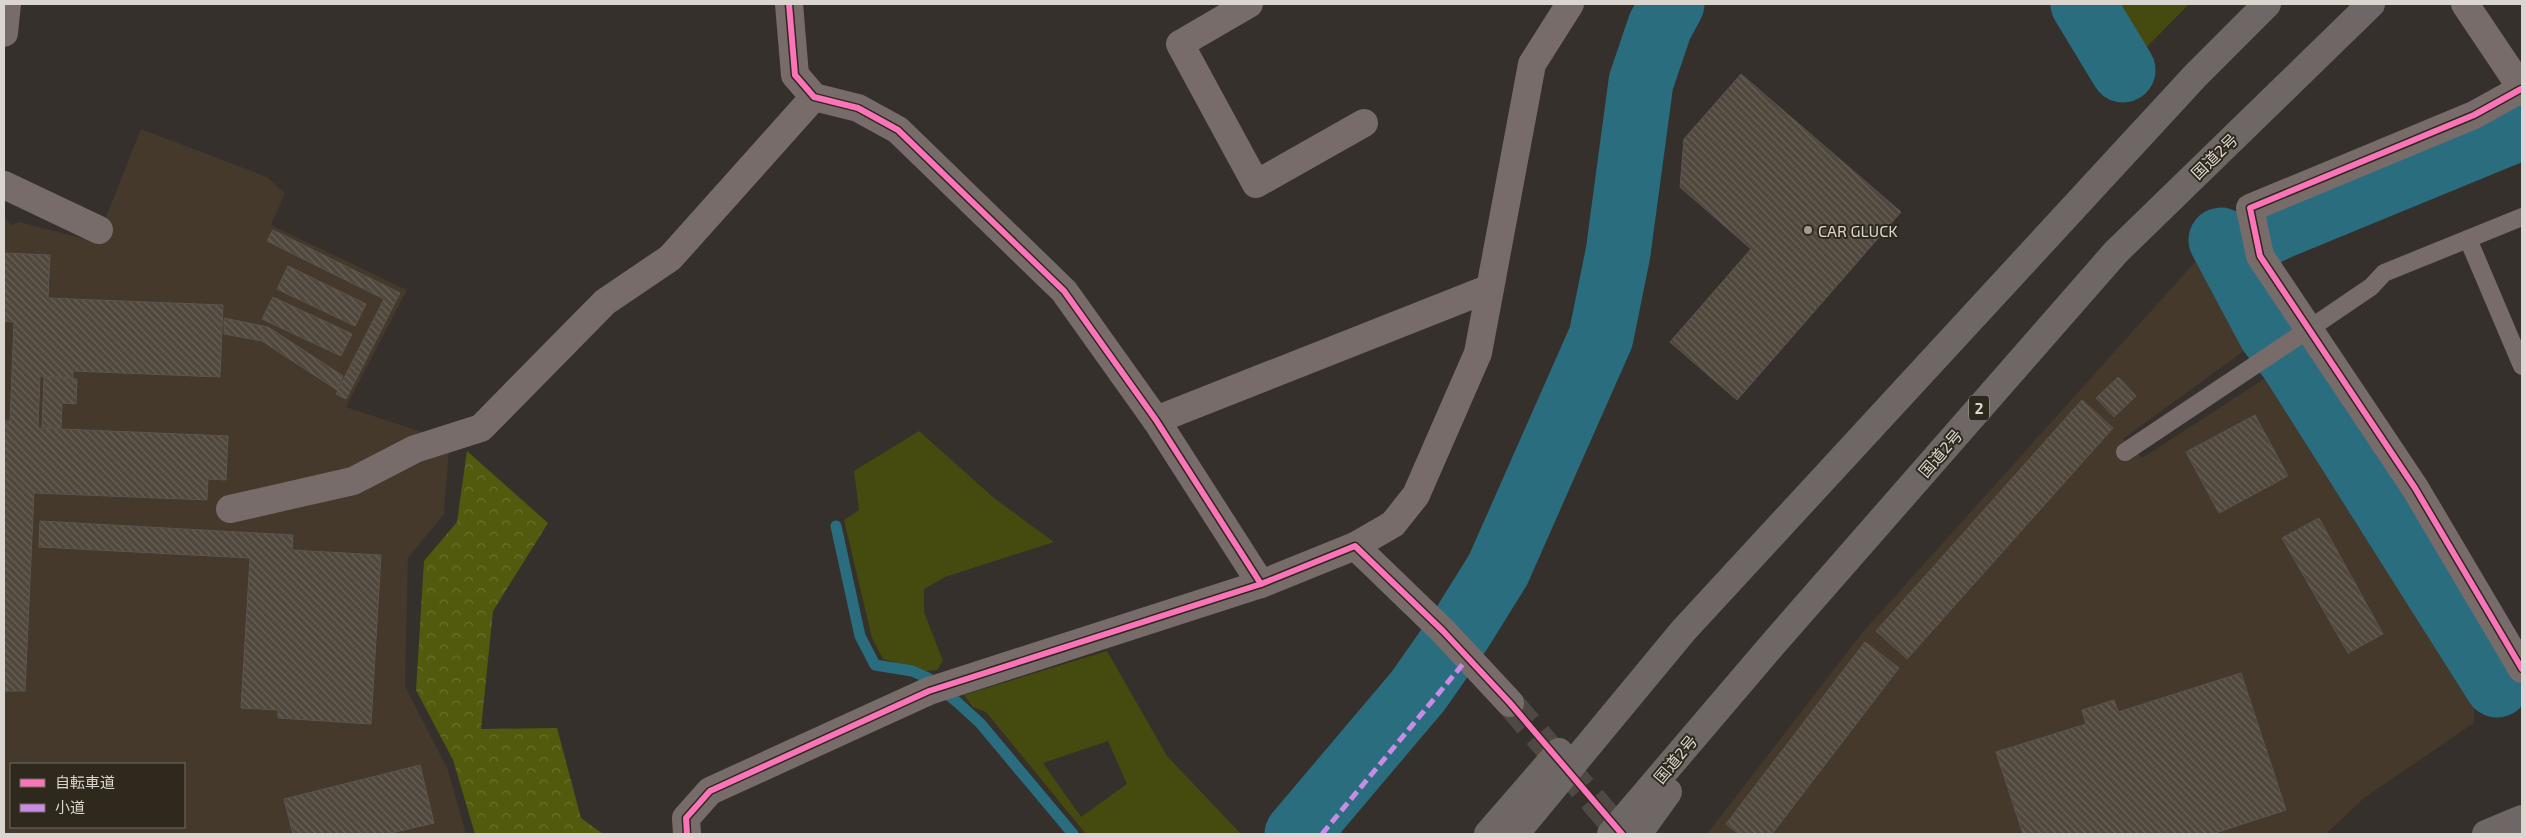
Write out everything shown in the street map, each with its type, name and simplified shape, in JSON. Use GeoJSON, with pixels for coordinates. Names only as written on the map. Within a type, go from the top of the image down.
{"type":"FeatureCollection","features":[{"type":"Feature","properties":{"kind":"highway"},"geometry":{"type":"LineString","coordinates":[[1515,834],[1682,632],[2196,75],[2267,4]]}},
{"type":"Feature","properties":{"kind":"highway","name":"国道2号"},"geometry":{"type":"LineString","coordinates":[[1611,834],[1773,644],[2116,252],[2371,4]]}},
{"type":"Feature","properties":{"kind":"highway"},"geometry":{"type":"LineString","coordinates":[[1488,834],[1563,747],[1682,632]]}},
{"type":"Feature","properties":{"kind":"highway"},"geometry":{"type":"LineString","coordinates":[[1638,834],[1773,644]]}},
{"type":"Feature","properties":{"kind":"highway"},"geometry":{"type":"LineString","coordinates":[[2486,834],[2511,825]]}},
{"type":"Feature","properties":{"kind":"street"},"geometry":{"type":"LineString","coordinates":[[4,33],[7,4]]}},
{"type":"Feature","properties":{"kind":"street"},"geometry":{"type":"LineString","coordinates":[[789,4],[794,75],[814,97],[858,108],[898,130],[1064,291],[1156,420],[1261,584]]}},
{"type":"Feature","properties":{"kind":"street"},"geometry":{"type":"LineString","coordinates":[[1248,4],[1180,44],[1256,184],[1364,123]]}},
{"type":"Feature","properties":{"kind":"street"},"geometry":{"type":"LineString","coordinates":[[687,834],[686,818],[710,791],[940,687],[1261,584],[1356,546],[1393,524],[1416,495],[1478,353],[1532,64],[1570,4]]}},
{"type":"Feature","properties":{"kind":"street"},"geometry":{"type":"LineString","coordinates":[[2465,4],[2522,89],[2474,115],[2250,208],[2260,256],[2304,333],[2414,488],[2522,669]]}},
{"type":"Feature","properties":{"kind":"street"},"geometry":{"type":"LineString","coordinates":[[230,509],[353,481],[415,449],[481,428],[605,302],[670,258],[814,97]]}},
{"type":"Feature","properties":{"kind":"street"},"geometry":{"type":"LineString","coordinates":[[4,185],[99,230]]}},
{"type":"Feature","properties":{"kind":"street"},"geometry":{"type":"LineString","coordinates":[[1156,420],[1490,288]]}},
{"type":"Feature","properties":{"kind":"street"},"geometry":{"type":"LineString","coordinates":[[1356,546],[1443,631],[1510,703]]}},
{"type":"Feature","properties":{"kind":"lane"},"geometry":{"type":"LineString","coordinates":[[2125,452],[2371,287],[2384,273],[2522,217]]}},
{"type":"Feature","properties":{"kind":"lane"},"geometry":{"type":"LineString","coordinates":[[2468,239],[2522,366]]}},
{"type":"Feature","properties":{"kind":"shaded area"},"geometry":{"type":"Polygon","coordinates":[[[141,129],[267,177],[285,193],[271,225],[407,290],[346,407],[425,433],[449,449],[444,514],[408,558],[405,686],[448,770],[466,834],[4,834],[4,216],[11,225],[20,222],[96,242],[141,129]]]}},
{"type":"Feature","properties":{"kind":"shaded area"},"geometry":{"type":"Polygon","coordinates":[[[2204,252],[2252,345],[2123,439],[2142,458],[2273,373],[2474,692],[2474,723],[2364,798],[2326,834],[1707,834],[1862,633],[2204,252]]]}},
{"type":"Feature","properties":{"kind":"green space"},"geometry":{"type":"Polygon","coordinates":[[[2102,4],[2189,4],[2134,60],[2102,4]]]}},
{"type":"Feature","properties":{"kind":"green space"},"geometry":{"type":"Polygon","coordinates":[[[919,431],[994,498],[1054,542],[945,577],[924,589],[924,612],[943,661],[937,670],[926,671],[883,659],[872,638],[844,520],[859,510],[854,471],[919,431]]]}},
{"type":"Feature","properties":{"kind":"green space"},"geometry":{"type":"Polygon","coordinates":[[[467,451],[548,523],[493,611],[481,729],[557,728],[581,818],[603,834],[475,834],[453,760],[416,690],[424,561],[457,522],[467,451]]]}},
{"type":"Feature","properties":{"kind":"green space"},"geometry":{"type":"Polygon","coordinates":[[[1107,651],[1167,756],[1241,834],[1086,834],[986,712],[973,707],[964,695],[1107,651]],[[1108,741],[1043,763],[1081,817],[1127,784],[1108,741]]]}},
{"type":"Feature","properties":{"kind":"building","name":"CAR GLUCK"},"geometry":{"type":"Polygon","coordinates":[[[1741,74],[1901,212],[1737,400],[1670,342],[1751,249],[1680,187],[1684,139],[1741,74]]]}},
{"type":"Feature","properties":{"kind":"building"},"geometry":{"type":"Polygon","coordinates":[[[273,230],[400,293],[346,399],[336,394],[384,299],[267,241],[273,230]]]}},
{"type":"Feature","properties":{"kind":"building"},"geometry":{"type":"Polygon","coordinates":[[[4,253],[50,255],[48,298],[223,305],[220,377],[73,371],[73,378],[40,376],[38,428],[228,436],[226,480],[208,479],[207,500],[34,493],[25,691],[4,691],[4,421],[10,421],[14,322],[4,321],[4,253]]]}},
{"type":"Feature","properties":{"kind":"building"},"geometry":{"type":"Polygon","coordinates":[[[288,266],[366,304],[355,326],[277,289],[288,266]]]}},
{"type":"Feature","properties":{"kind":"building"},"geometry":{"type":"Polygon","coordinates":[[[273,297],[352,334],[341,356],[262,319],[273,297]]]}},
{"type":"Feature","properties":{"kind":"building"},"geometry":{"type":"Polygon","coordinates":[[[224,318],[268,327],[343,376],[337,390],[262,341],[224,334],[224,318]]]}},
{"type":"Feature","properties":{"kind":"building"},"geometry":{"type":"Polygon","coordinates":[[[44,377],[77,379],[76,404],[62,403],[61,428],[42,427],[44,377]]]}},
{"type":"Feature","properties":{"kind":"building"},"geometry":{"type":"Polygon","coordinates":[[[2118,377],[2136,396],[2114,417],[2096,398],[2118,377]]]}},
{"type":"Feature","properties":{"kind":"building"},"geometry":{"type":"Polygon","coordinates":[[[2082,400],[2113,428],[1907,659],[1876,631],[2082,400]]]}},
{"type":"Feature","properties":{"kind":"building"},"geometry":{"type":"Polygon","coordinates":[[[2255,415],[2288,476],[2219,513],[2186,452],[2255,415]]]}},
{"type":"Feature","properties":{"kind":"building"},"geometry":{"type":"Polygon","coordinates":[[[2319,518],[2383,634],[2348,653],[2282,538],[2319,518]]]}},
{"type":"Feature","properties":{"kind":"building"},"geometry":{"type":"Polygon","coordinates":[[[40,521],[293,535],[292,550],[381,555],[371,724],[278,718],[278,710],[241,708],[250,558],[39,547],[40,521]]]}},
{"type":"Feature","properties":{"kind":"building"},"geometry":{"type":"Polygon","coordinates":[[[1865,642],[1899,668],[1772,834],[1739,834],[1726,824],[1865,642]]]}},
{"type":"Feature","properties":{"kind":"building"},"geometry":{"type":"Polygon","coordinates":[[[2241,673],[2286,810],[2212,834],[2023,834],[1996,752],[2086,724],[2082,710],[2114,700],[2118,712],[2241,673]]]}},
{"type":"Feature","properties":{"kind":"building"},"geometry":{"type":"Polygon","coordinates":[[[420,765],[434,823],[387,834],[293,834],[284,799],[420,765]]]}},
{"type":"Feature","properties":{"kind":"waterway"},"geometry":{"type":"LineString","coordinates":[[1297,834],[1418,691],[1460,631],[1498,570],[1601,337],[1618,253],[1641,82],[1660,26],[1672,4]]}},
{"type":"Feature","properties":{"kind":"waterway"},"geometry":{"type":"LineString","coordinates":[[2083,4],[2123,70]]}},
{"type":"Feature","properties":{"kind":"waterway"},"geometry":{"type":"LineString","coordinates":[[2228,251],[2279,227],[2522,127]]}},
{"type":"Feature","properties":{"kind":"waterway"},"geometry":{"type":"LineString","coordinates":[[2221,240],[2270,332],[2292,361],[2497,685]]}},
{"type":"Feature","properties":{"kind":"waterway"},"geometry":{"type":"LineString","coordinates":[[836,526],[860,636],[875,665],[912,671],[928,678],[957,702],[980,723],[1073,834]]}},
{"type":"Feature","properties":{"kind":"tunnel"},"geometry":{"type":"LineString","coordinates":[[1510,703],[1622,834]]}},
{"type":"Feature","properties":{"kind":"marked path"},"geometry":{"type":"LineString","coordinates":[[1322,834],[1468,658]]}},
{"type":"Feature","properties":{"kind":"cycle path"},"geometry":{"type":"LineString","coordinates":[[789,4],[795,75],[814,97],[858,108],[898,130],[1064,291],[1156,420],[1261,584]]}},
{"type":"Feature","properties":{"kind":"cycle path"},"geometry":{"type":"LineString","coordinates":[[2521,89],[2474,115],[2250,208],[2260,256],[2415,488],[2522,669]]}},
{"type":"Feature","properties":{"kind":"cycle path"},"geometry":{"type":"LineString","coordinates":[[687,834],[686,818],[710,791],[929,691],[1261,584],[1355,546],[1443,631],[1510,703],[1622,834]]}},
{"type":"Feature","properties":{"kind":"place","name":"CAR GLUCK"},"geometry":{"type":"Point","coordinates":[1808,230]}}]}
